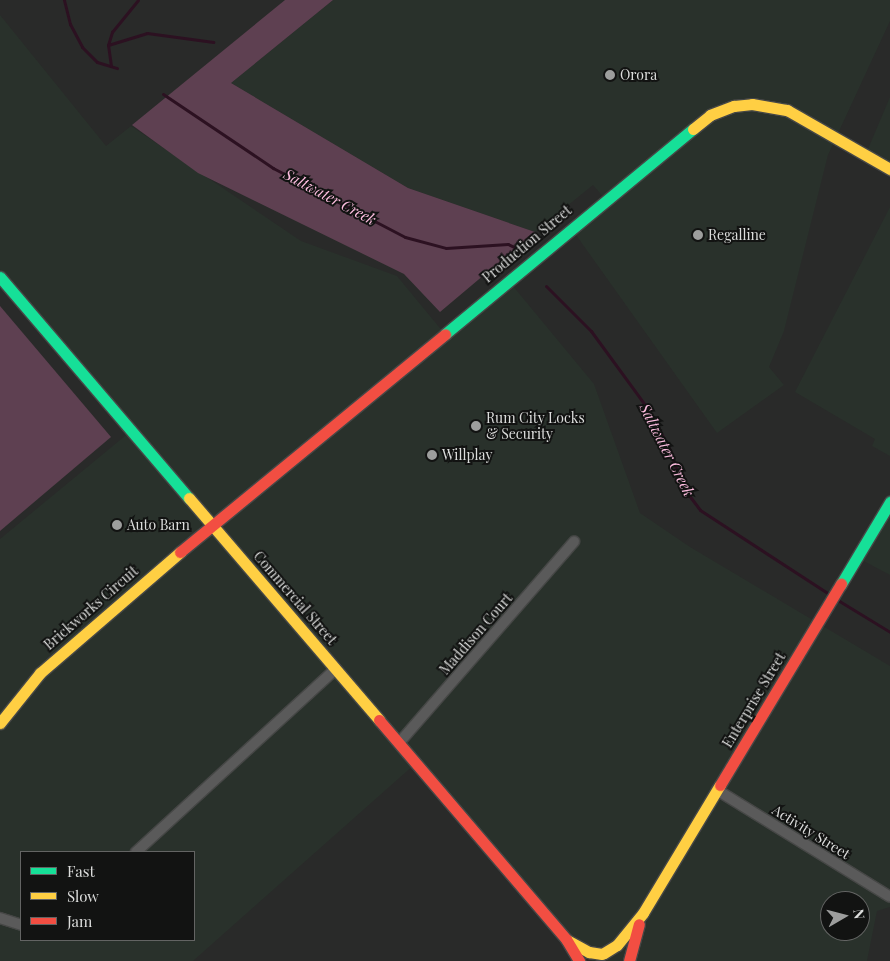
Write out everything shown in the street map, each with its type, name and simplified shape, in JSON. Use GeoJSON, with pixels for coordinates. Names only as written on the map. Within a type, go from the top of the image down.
{"type":"FeatureCollection","features":[{"type":"Feature","properties":{"kind":"street","name":"Production Street"},"geometry":{"type":"LineString","coordinates":[[212,525],[710,115],[728,107],[752,104],[787,110],[890,169]]}},
{"type":"Feature","properties":{"kind":"street","name":"Commercial Street"},"geometry":{"type":"LineString","coordinates":[[0,277],[566,939],[579,961]]}},
{"type":"Feature","properties":{"kind":"street","name":"Enterprise Street"},"geometry":{"type":"LineString","coordinates":[[600,956],[617,944],[643,913],[890,502]]}},
{"type":"Feature","properties":{"kind":"street","name":"Brickworks Circuit"},"geometry":{"type":"LineString","coordinates":[[0,723],[40,673],[212,525]]}},
{"type":"Feature","properties":{"kind":"street","name":"Maddison Court"},"geometry":{"type":"LineString","coordinates":[[399,743],[574,542]]}},
{"type":"Feature","properties":{"kind":"street"},"geometry":{"type":"LineString","coordinates":[[137,851],[336,670]]}},
{"type":"Feature","properties":{"kind":"street","name":"Activity Street"},"geometry":{"type":"LineString","coordinates":[[717,790],[890,898]]}},
{"type":"Feature","properties":{"kind":"street","name":"Enterprise Street"},"geometry":{"type":"LineString","coordinates":[[628,961],[643,913]]}},
{"type":"Feature","properties":{"kind":"street"},"geometry":{"type":"LineString","coordinates":[[0,918],[20,925]]}},
{"type":"Feature","properties":{"kind":"street","name":"Commercial Street"},"geometry":{"type":"LineString","coordinates":[[566,939],[600,956],[618,954],[628,961]]}},
{"type":"Feature","properties":{"kind":"shaded area"},"geometry":{"type":"Polygon","coordinates":[[[285,0],[333,0],[231,83],[408,188],[535,232],[440,312],[404,274],[198,173],[132,125],[285,0]]]}},
{"type":"Feature","properties":{"kind":"shaded area"},"geometry":{"type":"Polygon","coordinates":[[[333,0],[890,0],[890,21],[828,155],[784,331],[769,367],[784,385],[717,433],[571,228],[605,199],[593,185],[535,232],[408,188],[231,83],[333,0]]]}},
{"type":"Feature","properties":{"kind":"shaded area"},"geometry":{"type":"Polygon","coordinates":[[[0,15],[106,146],[131,126],[301,241],[397,276],[444,333],[508,280],[594,384],[640,513],[690,547],[890,666],[890,907],[877,911],[867,961],[592,961],[565,940],[415,764],[193,961],[0,961],[0,539],[131,431],[0,278],[0,15]]]}},
{"type":"Feature","properties":{"kind":"shaded area"},"geometry":{"type":"Polygon","coordinates":[[[890,97],[890,171],[865,156],[890,97]]]}},
{"type":"Feature","properties":{"kind":"shaded area"},"geometry":{"type":"Polygon","coordinates":[[[890,207],[890,456],[872,446],[875,439],[795,392],[890,207]]]}},
{"type":"Feature","properties":{"kind":"shaded area"},"geometry":{"type":"Polygon","coordinates":[[[0,306],[111,437],[0,531],[0,306]]]}},
{"type":"Feature","properties":{"kind":"shaded area"},"geometry":{"type":"Polygon","coordinates":[[[890,501],[890,575],[856,557],[890,501]]]}},
{"type":"Feature","properties":{"kind":"waterway","name":"Saltwater Creek"},"geometry":{"type":"LineString","coordinates":[[64,0],[70,24],[82,47],[97,62],[117,68]]}},
{"type":"Feature","properties":{"kind":"waterway"},"geometry":{"type":"LineString","coordinates":[[108,45],[112,32],[138,0]]}},
{"type":"Feature","properties":{"kind":"waterway"},"geometry":{"type":"LineString","coordinates":[[111,66],[108,45],[147,33],[213,42]]}},
{"type":"Feature","properties":{"kind":"waterway","name":"Saltwater Creek"},"geometry":{"type":"LineString","coordinates":[[163,94],[273,168],[405,237],[446,248],[508,244],[514,247]]}},
{"type":"Feature","properties":{"kind":"waterway","name":"Saltwater Creek"},"geometry":{"type":"LineString","coordinates":[[546,286],[591,331],[648,409],[670,450],[682,486],[700,510],[829,594]]}},
{"type":"Feature","properties":{"kind":"waterway","name":"Saltwater Creek"},"geometry":{"type":"LineString","coordinates":[[836,599],[890,632]]}},
{"type":"Feature","properties":{"kind":"traffic: fast"},"geometry":{"type":"LineString","coordinates":[[445,334],[693,129]]}},
{"type":"Feature","properties":{"kind":"traffic: fast"},"geometry":{"type":"LineString","coordinates":[[0,277],[189,498]]}},
{"type":"Feature","properties":{"kind":"traffic: fast"},"geometry":{"type":"LineString","coordinates":[[841,584],[890,502]]}},
{"type":"Feature","properties":{"kind":"traffic: slow"},"geometry":{"type":"LineString","coordinates":[[693,129],[710,115],[734,106],[752,104],[787,110],[890,169]]}},
{"type":"Feature","properties":{"kind":"traffic: slow"},"geometry":{"type":"LineString","coordinates":[[189,498],[379,720]]}},
{"type":"Feature","properties":{"kind":"traffic: slow"},"geometry":{"type":"LineString","coordinates":[[0,723],[40,673],[180,552]]}},
{"type":"Feature","properties":{"kind":"traffic: slow"},"geometry":{"type":"LineString","coordinates":[[604,953],[617,945],[643,913],[720,785]]}},
{"type":"Feature","properties":{"kind":"traffic: slow"},"geometry":{"type":"LineString","coordinates":[[567,940],[589,952],[602,954]]}},
{"type":"Feature","properties":{"kind":"traffic: jam"},"geometry":{"type":"LineString","coordinates":[[180,552],[445,334]]}},
{"type":"Feature","properties":{"kind":"traffic: jam"},"geometry":{"type":"LineString","coordinates":[[720,785],[841,584]]}},
{"type":"Feature","properties":{"kind":"traffic: jam"},"geometry":{"type":"LineString","coordinates":[[379,720],[566,939],[579,961]]}},
{"type":"Feature","properties":{"kind":"traffic: jam"},"geometry":{"type":"LineString","coordinates":[[629,961],[639,924]]}},
{"type":"Feature","properties":{"kind":"place","name":"Orora"},"geometry":{"type":"Point","coordinates":[610,75]}},
{"type":"Feature","properties":{"kind":"place","name":"Regalline"},"geometry":{"type":"Point","coordinates":[698,235]}},
{"type":"Feature","properties":{"kind":"place","name":"Rum City Locks & Security"},"geometry":{"type":"Point","coordinates":[476,426]}},
{"type":"Feature","properties":{"kind":"place","name":"Willplay"},"geometry":{"type":"Point","coordinates":[432,455]}},
{"type":"Feature","properties":{"kind":"place","name":"Auto Barn"},"geometry":{"type":"Point","coordinates":[117,525]}}]}
